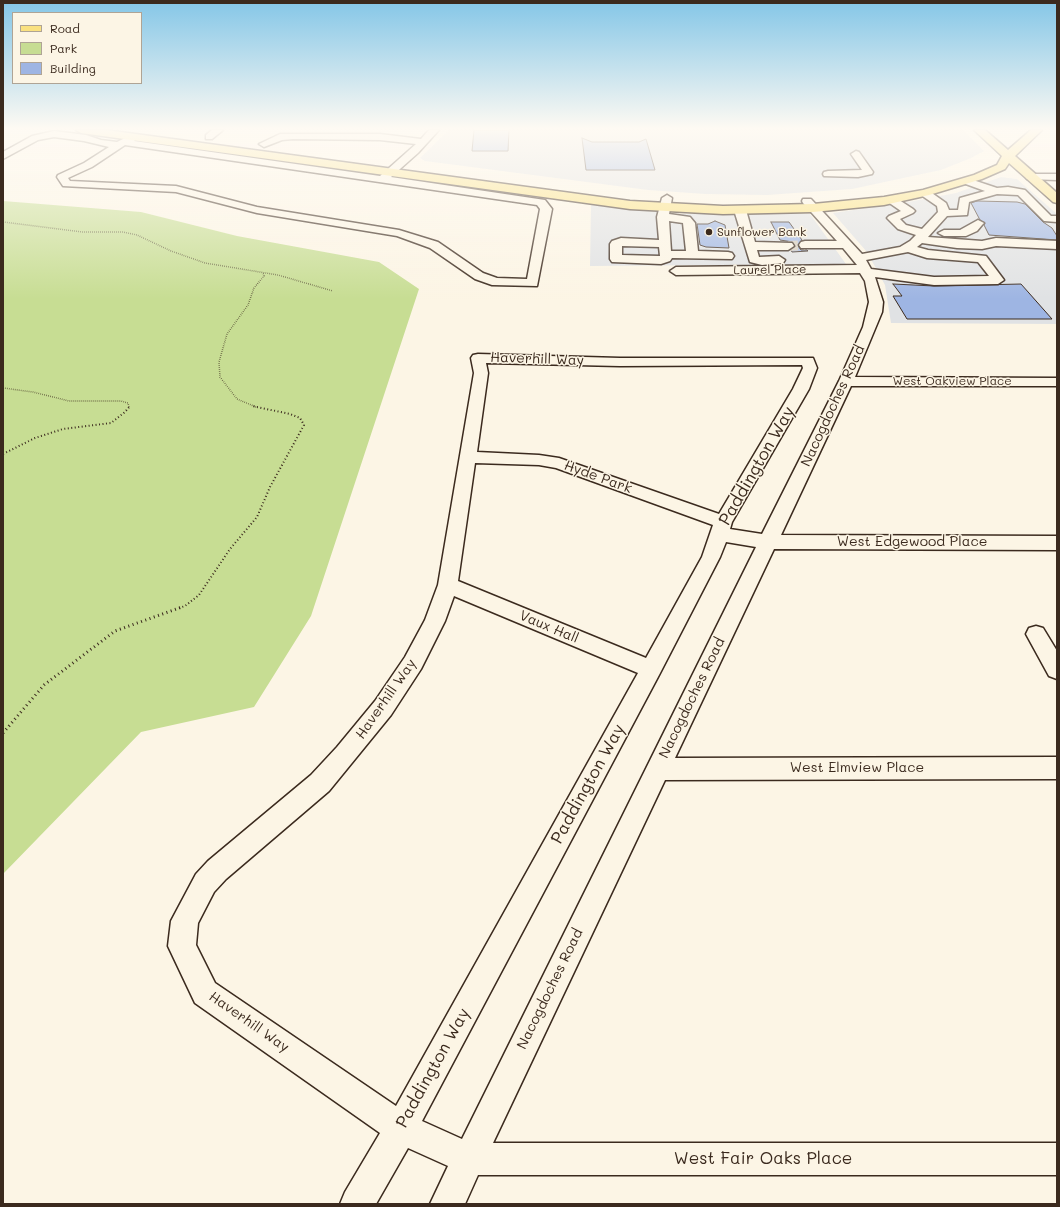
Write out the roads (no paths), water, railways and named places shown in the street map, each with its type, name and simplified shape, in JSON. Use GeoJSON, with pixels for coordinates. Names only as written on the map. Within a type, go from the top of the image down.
{"type":"FeatureCollection","features":[{"type":"Feature","properties":{"kind":"main road"},"geometry":{"type":"LineString","coordinates":[[474,186],[622,204],[740,210],[892,200],[948,186]]}},
{"type":"Feature","properties":{"kind":"main road"},"geometry":{"type":"LineString","coordinates":[[632,194],[665,207],[747,203],[810,205],[878,194],[913,186]]}},
{"type":"Feature","properties":{"kind":"main road"},"geometry":{"type":"LineString","coordinates":[[1042,186],[1057,199]]}},
{"type":"Feature","properties":{"kind":"street"},"geometry":{"type":"LineString","coordinates":[[109,186],[176,190],[257,210],[399,233],[434,245],[479,276],[496,282],[533,283],[546,209],[541,202],[448,186]]}},
{"type":"Feature","properties":{"kind":"street"},"geometry":{"type":"LineString","coordinates":[[982,186],[996,191]]}},
{"type":"Feature","properties":{"kind":"street"},"geometry":{"type":"LineString","coordinates":[[740,210],[754,259],[762,261],[859,260],[887,254],[907,248],[923,235],[944,213],[963,213],[964,200],[996,191],[1008,190],[1021,192],[1048,219],[1057,219]]}},
{"type":"Feature","properties":{"kind":"street"},"geometry":{"type":"LineString","coordinates":[[925,193],[942,205],[944,213]]}},
{"type":"Feature","properties":{"kind":"street"},"geometry":{"type":"LineString","coordinates":[[892,200],[909,211],[893,218],[902,227],[923,235],[957,244],[982,245],[996,242],[1057,245]]}},
{"type":"Feature","properties":{"kind":"street","name":"Nacogdoches Road"},"geometry":{"type":"LineString","coordinates":[[447,1204],[846,381],[876,312],[875,291],[859,260],[810,205]]}},
{"type":"Feature","properties":{"kind":"street"},"geometry":{"type":"LineString","coordinates":[[692,255],[688,223],[686,219],[665,207],[664,249],[692,255],[728,256]]}},
{"type":"Feature","properties":{"kind":"street"},"geometry":{"type":"LineString","coordinates":[[923,235],[962,234],[973,229],[978,223]]}},
{"type":"Feature","properties":{"kind":"street"},"geometry":{"type":"LineString","coordinates":[[805,245],[859,260],[882,273],[934,281],[998,280],[982,260],[930,255],[907,248]]}},
{"type":"Feature","properties":{"kind":"street"},"geometry":{"type":"LineString","coordinates":[[750,246],[788,246]]}},
{"type":"Feature","properties":{"kind":"street"},"geometry":{"type":"LineString","coordinates":[[926,279],[922,275],[930,255]]}},
{"type":"Feature","properties":{"kind":"street","name":"Laurel Place"},"geometry":{"type":"LineString","coordinates":[[676,271],[859,260]]}},
{"type":"Feature","properties":{"kind":"street","name":"Haverhill Way"},"geometry":{"type":"LineString","coordinates":[[469,1159],[401,1128],[205,993],[182,946],[185,921],[205,883],[217,870],[320,782],[345,755],[383,708],[413,663],[435,621],[448,585],[481,373],[478,358],[620,362],[808,361]]}},
{"type":"Feature","properties":{"kind":"street","name":"Paddington Way"},"geometry":{"type":"LineString","coordinates":[[357,1204],[401,1128],[651,669],[711,557],[721,528],[801,389],[810,368],[808,361]]}},
{"type":"Feature","properties":{"kind":"street","name":"West Oakview Place"},"geometry":{"type":"LineString","coordinates":[[846,381],[1057,382]]}},
{"type":"Feature","properties":{"kind":"street","name":"Hyde Park"},"geometry":{"type":"LineString","coordinates":[[468,457],[539,460],[559,463],[721,528],[768,542]]}},
{"type":"Feature","properties":{"kind":"street","name":"West Edgewood Place"},"geometry":{"type":"LineString","coordinates":[[768,542],[1057,543]]}},
{"type":"Feature","properties":{"kind":"street","name":"Vaux Hall"},"geometry":{"type":"LineString","coordinates":[[448,585],[651,669]]}},
{"type":"Feature","properties":{"kind":"street"},"geometry":{"type":"LineString","coordinates":[[1036,634],[1057,670]]}},
{"type":"Feature","properties":{"kind":"street","name":"West Elmview Place"},"geometry":{"type":"LineString","coordinates":[[657,769],[1057,768]]}},
{"type":"Feature","properties":{"kind":"street","name":"West Fair Oaks Place"},"geometry":{"type":"LineString","coordinates":[[469,1159],[1057,1159]]}},
{"type":"Feature","properties":{"kind":"tunnel"},"geometry":{"type":"LineString","coordinates":[[788,246],[805,245]]}},
{"type":"Feature","properties":{"kind":"place","name":"Sunflower Bank"},"geometry":{"type":"Point","coordinates":[709,232]}}]}
